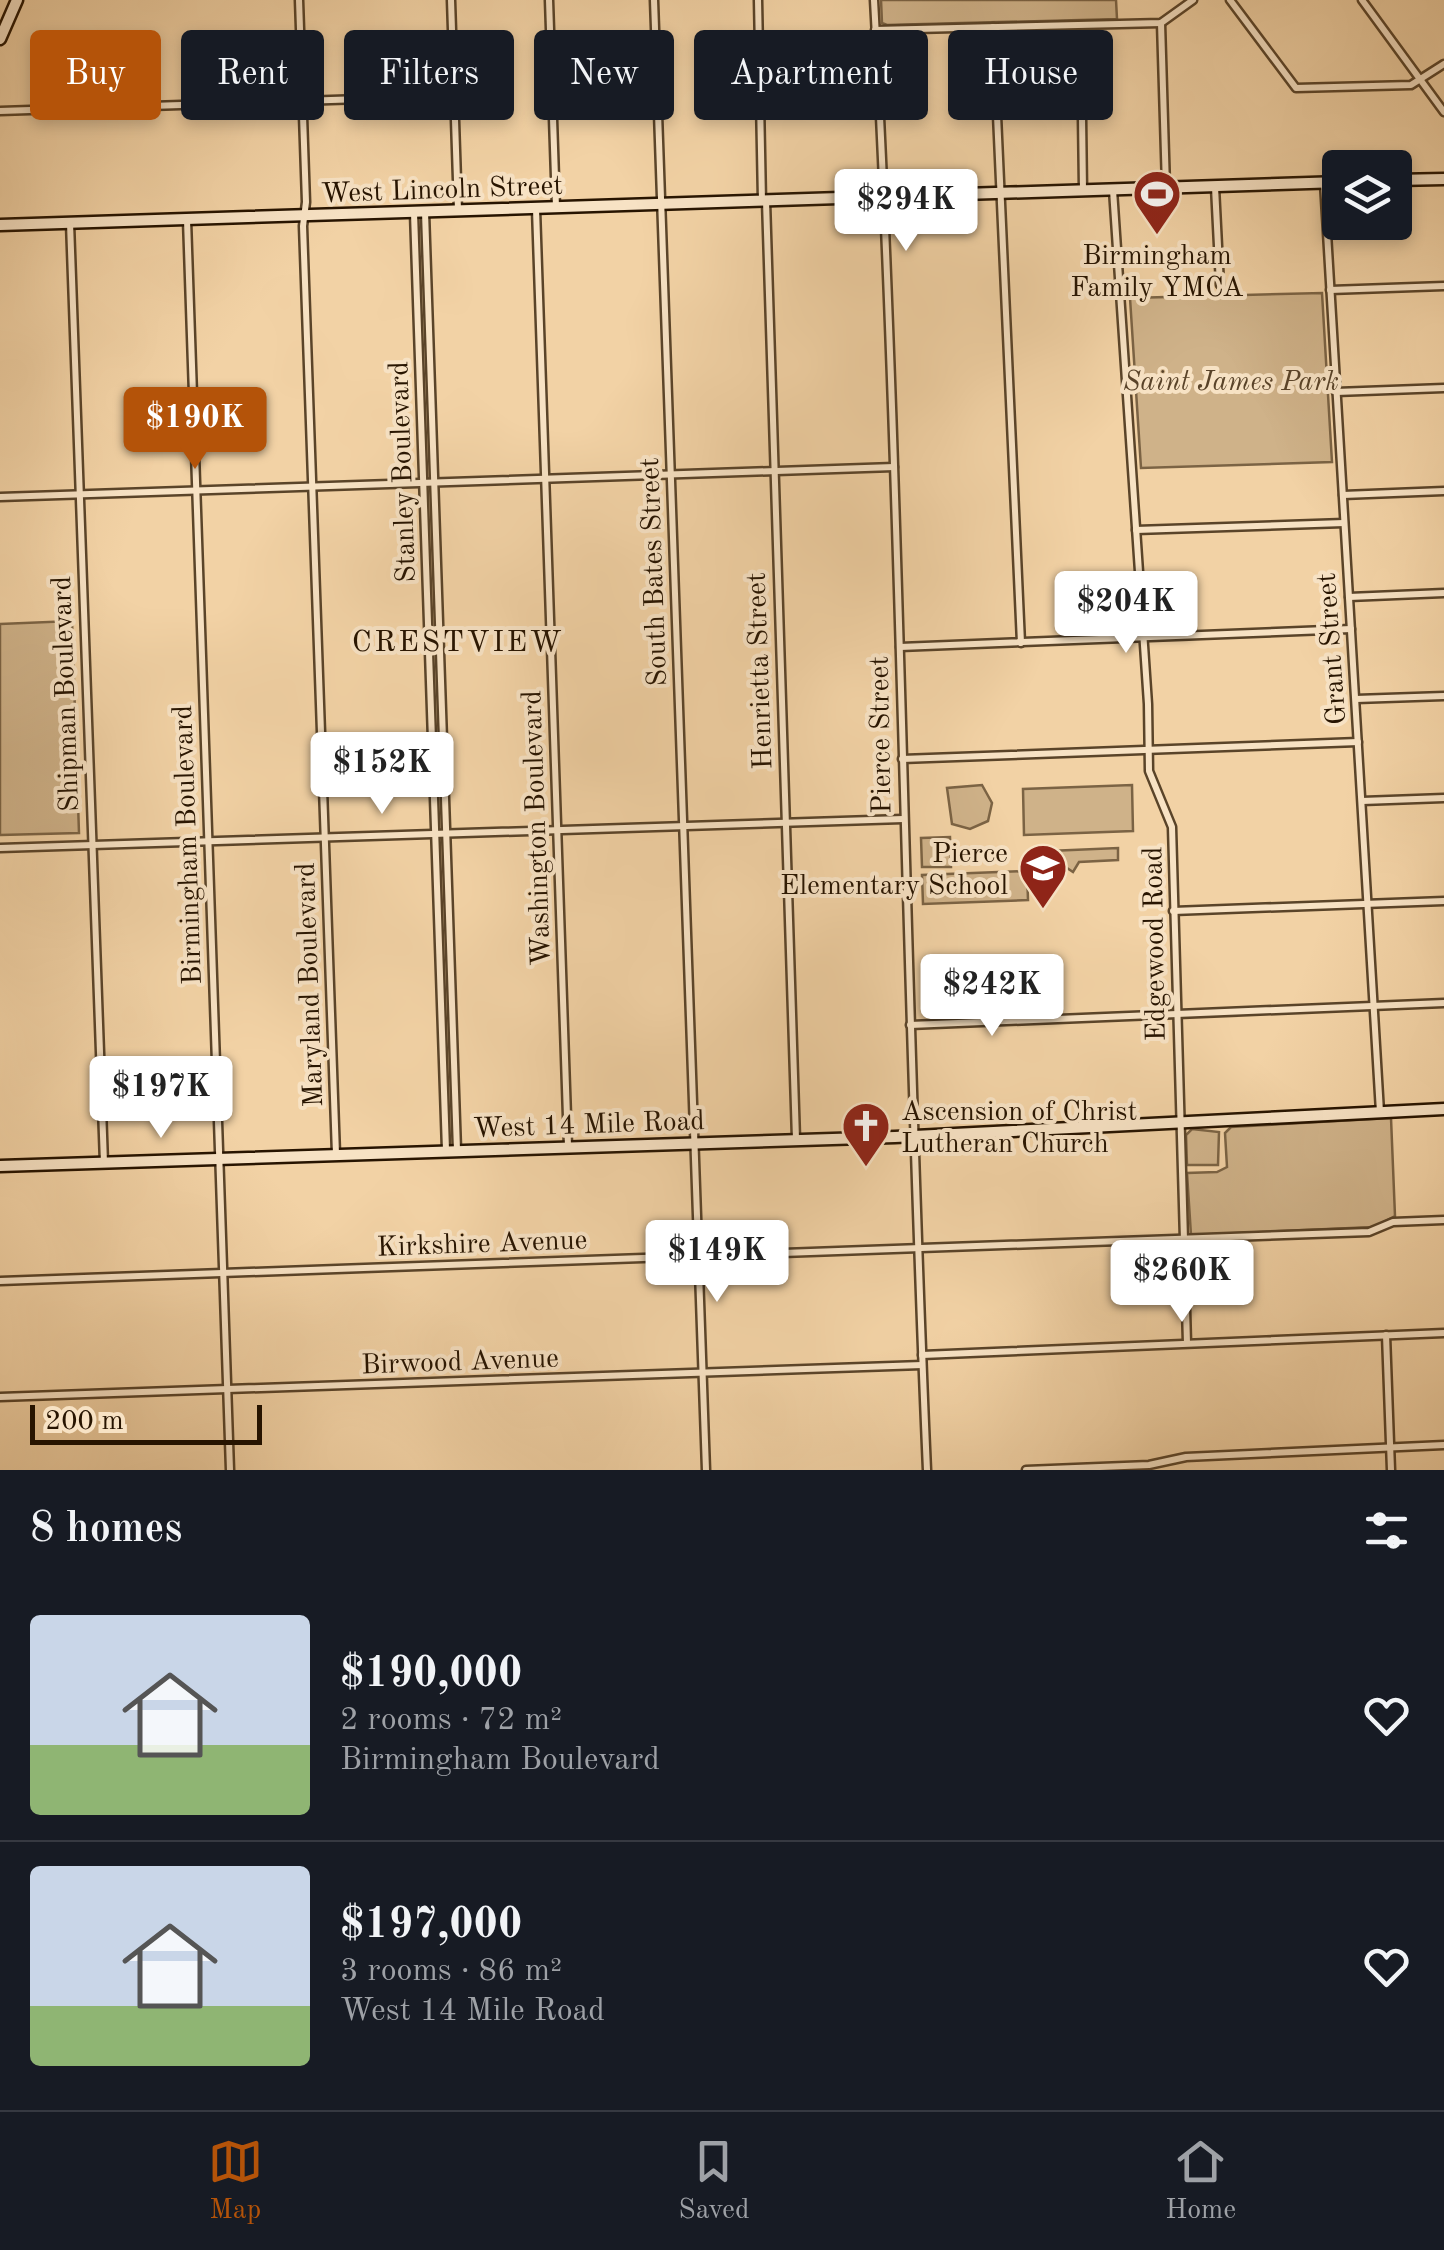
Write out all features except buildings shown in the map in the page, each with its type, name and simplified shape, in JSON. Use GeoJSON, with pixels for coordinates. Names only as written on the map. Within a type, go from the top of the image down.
{"type":"FeatureCollection","features":[{"type":"Feature","properties":{"kind":"main road"},"geometry":{"type":"LineString","coordinates":[[0,38],[17,0]]}},
{"type":"Feature","properties":{"kind":"main road"},"geometry":{"type":"LineString","coordinates":[[1412,180],[1444,179]]}},
{"type":"Feature","properties":{"kind":"main road","name":"West Lincoln Street"},"geometry":{"type":"LineString","coordinates":[[0,226],[1322,183]]}},
{"type":"Feature","properties":{"kind":"main road","name":"West 14 Mile Road"},"geometry":{"type":"LineString","coordinates":[[0,1166],[914,1136],[1444,1109]]}},
{"type":"Feature","properties":{"kind":"street","name":"Maryland Boulevard"},"geometry":{"type":"LineString","coordinates":[[300,0],[301,30]]}},
{"type":"Feature","properties":{"kind":"street"},"geometry":{"type":"LineString","coordinates":[[451,0],[452,30]]}},
{"type":"Feature","properties":{"kind":"street"},"geometry":{"type":"LineString","coordinates":[[550,0],[556,207]]}},
{"type":"Feature","properties":{"kind":"street","name":"South Bates Street"},"geometry":{"type":"LineString","coordinates":[[654,0],[706,1470]]}},
{"type":"Feature","properties":{"kind":"street","name":"Henrietta Street"},"geometry":{"type":"LineString","coordinates":[[758,0],[796,1139]]}},
{"type":"Feature","properties":{"kind":"street","name":"Pierce Street"},"geometry":{"type":"LineString","coordinates":[[874,0],[875,30]]}},
{"type":"Feature","properties":{"kind":"street"},"geometry":{"type":"LineString","coordinates":[[875,30],[1161,23],[1193,0]]}},
{"type":"Feature","properties":{"kind":"street"},"geometry":{"type":"LineString","coordinates":[[1230,0],[1296,88],[1400,86],[1421,80],[1444,64]]}},
{"type":"Feature","properties":{"kind":"street"},"geometry":{"type":"LineString","coordinates":[[1362,0],[1444,112]]}},
{"type":"Feature","properties":{"kind":"street"},"geometry":{"type":"LineString","coordinates":[[1161,23],[1166,188]]}},
{"type":"Feature","properties":{"kind":"street"},"geometry":{"type":"LineString","coordinates":[[993,27],[1021,643]]}},
{"type":"Feature","properties":{"kind":"street"},"geometry":{"type":"LineString","coordinates":[[0,112],[181,105]]}},
{"type":"Feature","properties":{"kind":"street","name":"Maryland Boulevard"},"geometry":{"type":"LineString","coordinates":[[303,120],[303,226],[336,1154]]}},
{"type":"Feature","properties":{"kind":"street"},"geometry":{"type":"LineString","coordinates":[[455,120],[458,210]]}},
{"type":"Feature","properties":{"kind":"street","name":"Pierce Street"},"geometry":{"type":"LineString","coordinates":[[881,120],[927,1470]]}},
{"type":"Feature","properties":{"kind":"street"},"geometry":{"type":"LineString","coordinates":[[1082,120],[1083,190]]}},
{"type":"Feature","properties":{"kind":"street"},"geometry":{"type":"LineString","coordinates":[[1215,186],[1220,285]]}},
{"type":"Feature","properties":{"kind":"street","name":"Edgewood Road"},"geometry":{"type":"LineString","coordinates":[[1113,189],[1148,750],[1152,780],[1172,827],[1186,1344]]}},
{"type":"Feature","properties":{"kind":"street","name":"Washington Boulevard"},"geometry":{"type":"LineString","coordinates":[[536,208],[568,1146]]}},
{"type":"Feature","properties":{"kind":"street","name":"Stanley Boulevard"},"geometry":{"type":"LineString","coordinates":[[420,211],[430,360],[440,652],[452,1150]]}},
{"type":"Feature","properties":{"kind":"street","name":"Stanley Boulevard"},"geometry":{"type":"LineString","coordinates":[[420,211],[420,360],[441,990],[452,1150]]}},
{"type":"Feature","properties":{"kind":"street","name":"Birmingham Boulevard"},"geometry":{"type":"LineString","coordinates":[[186,219],[230,1470]]}},
{"type":"Feature","properties":{"kind":"street","name":"Shipman Boulevard"},"geometry":{"type":"LineString","coordinates":[[70,223],[104,1163]]}},
{"type":"Feature","properties":{"kind":"street","name":"Grant Street"},"geometry":{"type":"LineString","coordinates":[[1327,240],[1380,1112]]}},
{"type":"Feature","properties":{"kind":"street"},"geometry":{"type":"LineString","coordinates":[[1330,290],[1444,286]]}},
{"type":"Feature","properties":{"kind":"street"},"geometry":{"type":"LineString","coordinates":[[420,360],[430,360]]}},
{"type":"Feature","properties":{"kind":"street"},"geometry":{"type":"LineString","coordinates":[[1336,392],[1444,388]]}},
{"type":"Feature","properties":{"kind":"street"},"geometry":{"type":"LineString","coordinates":[[0,496],[894,468]]}},
{"type":"Feature","properties":{"kind":"street"},"geometry":{"type":"LineString","coordinates":[[1342,495],[1444,491]]}},
{"type":"Feature","properties":{"kind":"street"},"geometry":{"type":"LineString","coordinates":[[1136,530],[1344,523]]}},
{"type":"Feature","properties":{"kind":"street"},"geometry":{"type":"LineString","coordinates":[[1349,597],[1444,593]]}},
{"type":"Feature","properties":{"kind":"street"},"geometry":{"type":"LineString","coordinates":[[900,647],[1351,629]]}},
{"type":"Feature","properties":{"kind":"street"},"geometry":{"type":"LineString","coordinates":[[430,652],[440,652]]}},
{"type":"Feature","properties":{"kind":"street"},"geometry":{"type":"LineString","coordinates":[[1356,699],[1444,696]]}},
{"type":"Feature","properties":{"kind":"street"},"geometry":{"type":"LineString","coordinates":[[902,759],[1358,742]]}},
{"type":"Feature","properties":{"kind":"street"},"geometry":{"type":"LineString","coordinates":[[1362,801],[1444,798]]}},
{"type":"Feature","properties":{"kind":"street"},"geometry":{"type":"LineString","coordinates":[[0,848],[904,819]]}},
{"type":"Feature","properties":{"kind":"street"},"geometry":{"type":"LineString","coordinates":[[1174,911],[1444,900]]}},
{"type":"Feature","properties":{"kind":"street"},"geometry":{"type":"LineString","coordinates":[[441,990],[451,989]]}},
{"type":"Feature","properties":{"kind":"street"},"geometry":{"type":"LineString","coordinates":[[910,1024],[1444,1003]]}},
{"type":"Feature","properties":{"kind":"street","name":"Kirkshire Avenue"},"geometry":{"type":"LineString","coordinates":[[0,1281],[1369,1232],[1394,1222],[1444,1220]]}},
{"type":"Feature","properties":{"kind":"street"},"geometry":{"type":"LineString","coordinates":[[922,1355],[1444,1333]]}},
{"type":"Feature","properties":{"kind":"street"},"geometry":{"type":"LineString","coordinates":[[1386,1335],[1391,1470]]}},
{"type":"Feature","properties":{"kind":"street","name":"Birwood Avenue"},"geometry":{"type":"LineString","coordinates":[[0,1398],[922,1365]]}},
{"type":"Feature","properties":{"kind":"street"},"geometry":{"type":"LineString","coordinates":[[1026,1470],[1149,1465],[1178,1457],[1444,1445]]}},
{"type":"Feature","properties":{"kind":"green space"},"geometry":{"type":"Polygon","coordinates":[[[881,0],[1116,0],[1117,19],[887,25],[882,23],[881,0]]]}},
{"type":"Feature","properties":{"kind":"green space","name":"Saint James Park"},"geometry":{"type":"Polygon","coordinates":[[[1322,293],[1332,462],[1141,468],[1130,298],[1322,293]]]}},
{"type":"Feature","properties":{"kind":"green space"},"geometry":{"type":"Polygon","coordinates":[[[72,621],[79,833],[0,835],[0,624],[72,621]]]}},
{"type":"Feature","properties":{"kind":"green space"},"geometry":{"type":"Polygon","coordinates":[[[982,785],[992,803],[988,821],[970,829],[952,824],[947,788],[982,785]]]}},
{"type":"Feature","properties":{"kind":"green space"},"geometry":{"type":"Polygon","coordinates":[[[1132,785],[1133,831],[1024,835],[1023,789],[1132,785]]]}},
{"type":"Feature","properties":{"kind":"green space"},"geometry":{"type":"Polygon","coordinates":[[[950,837],[951,867],[922,867],[921,838],[950,837]]]}},
{"type":"Feature","properties":{"kind":"green space"},"geometry":{"type":"Polygon","coordinates":[[[1118,848],[1118,860],[1079,862],[1073,872],[1064,866],[1050,867],[1049,851],[1118,848]]]}},
{"type":"Feature","properties":{"kind":"green space"},"geometry":{"type":"Polygon","coordinates":[[[1027,871],[1028,900],[923,904],[922,875],[1027,871]]]}},
{"type":"Feature","properties":{"kind":"green space"},"geometry":{"type":"Polygon","coordinates":[[[1391,1118],[1395,1216],[1374,1227],[1191,1235],[1187,1173],[1217,1172],[1227,1167],[1225,1133],[1231,1127],[1391,1118]]]}},
{"type":"Feature","properties":{"kind":"green space"},"geometry":{"type":"Polygon","coordinates":[[[1192,1129],[1219,1132],[1218,1165],[1187,1165],[1186,1135],[1192,1129]]]}},
{"type":"Feature","properties":{"kind":"place","name":"Birmingham Family YMCA"},"geometry":{"type":"Point","coordinates":[1157,236]}},
{"type":"Feature","properties":{"kind":"place","name":"Pierce Elementary School"},"geometry":{"type":"Point","coordinates":[1043,910]}},
{"type":"Feature","properties":{"kind":"place","name":"Ascension of Christ Lutheran Church"},"geometry":{"type":"Point","coordinates":[866,1168]}},
{"type":"Feature","properties":{"kind":"district","name":"CRESTVIEW"},"geometry":{"type":"Point","coordinates":[458,641]}}]}
